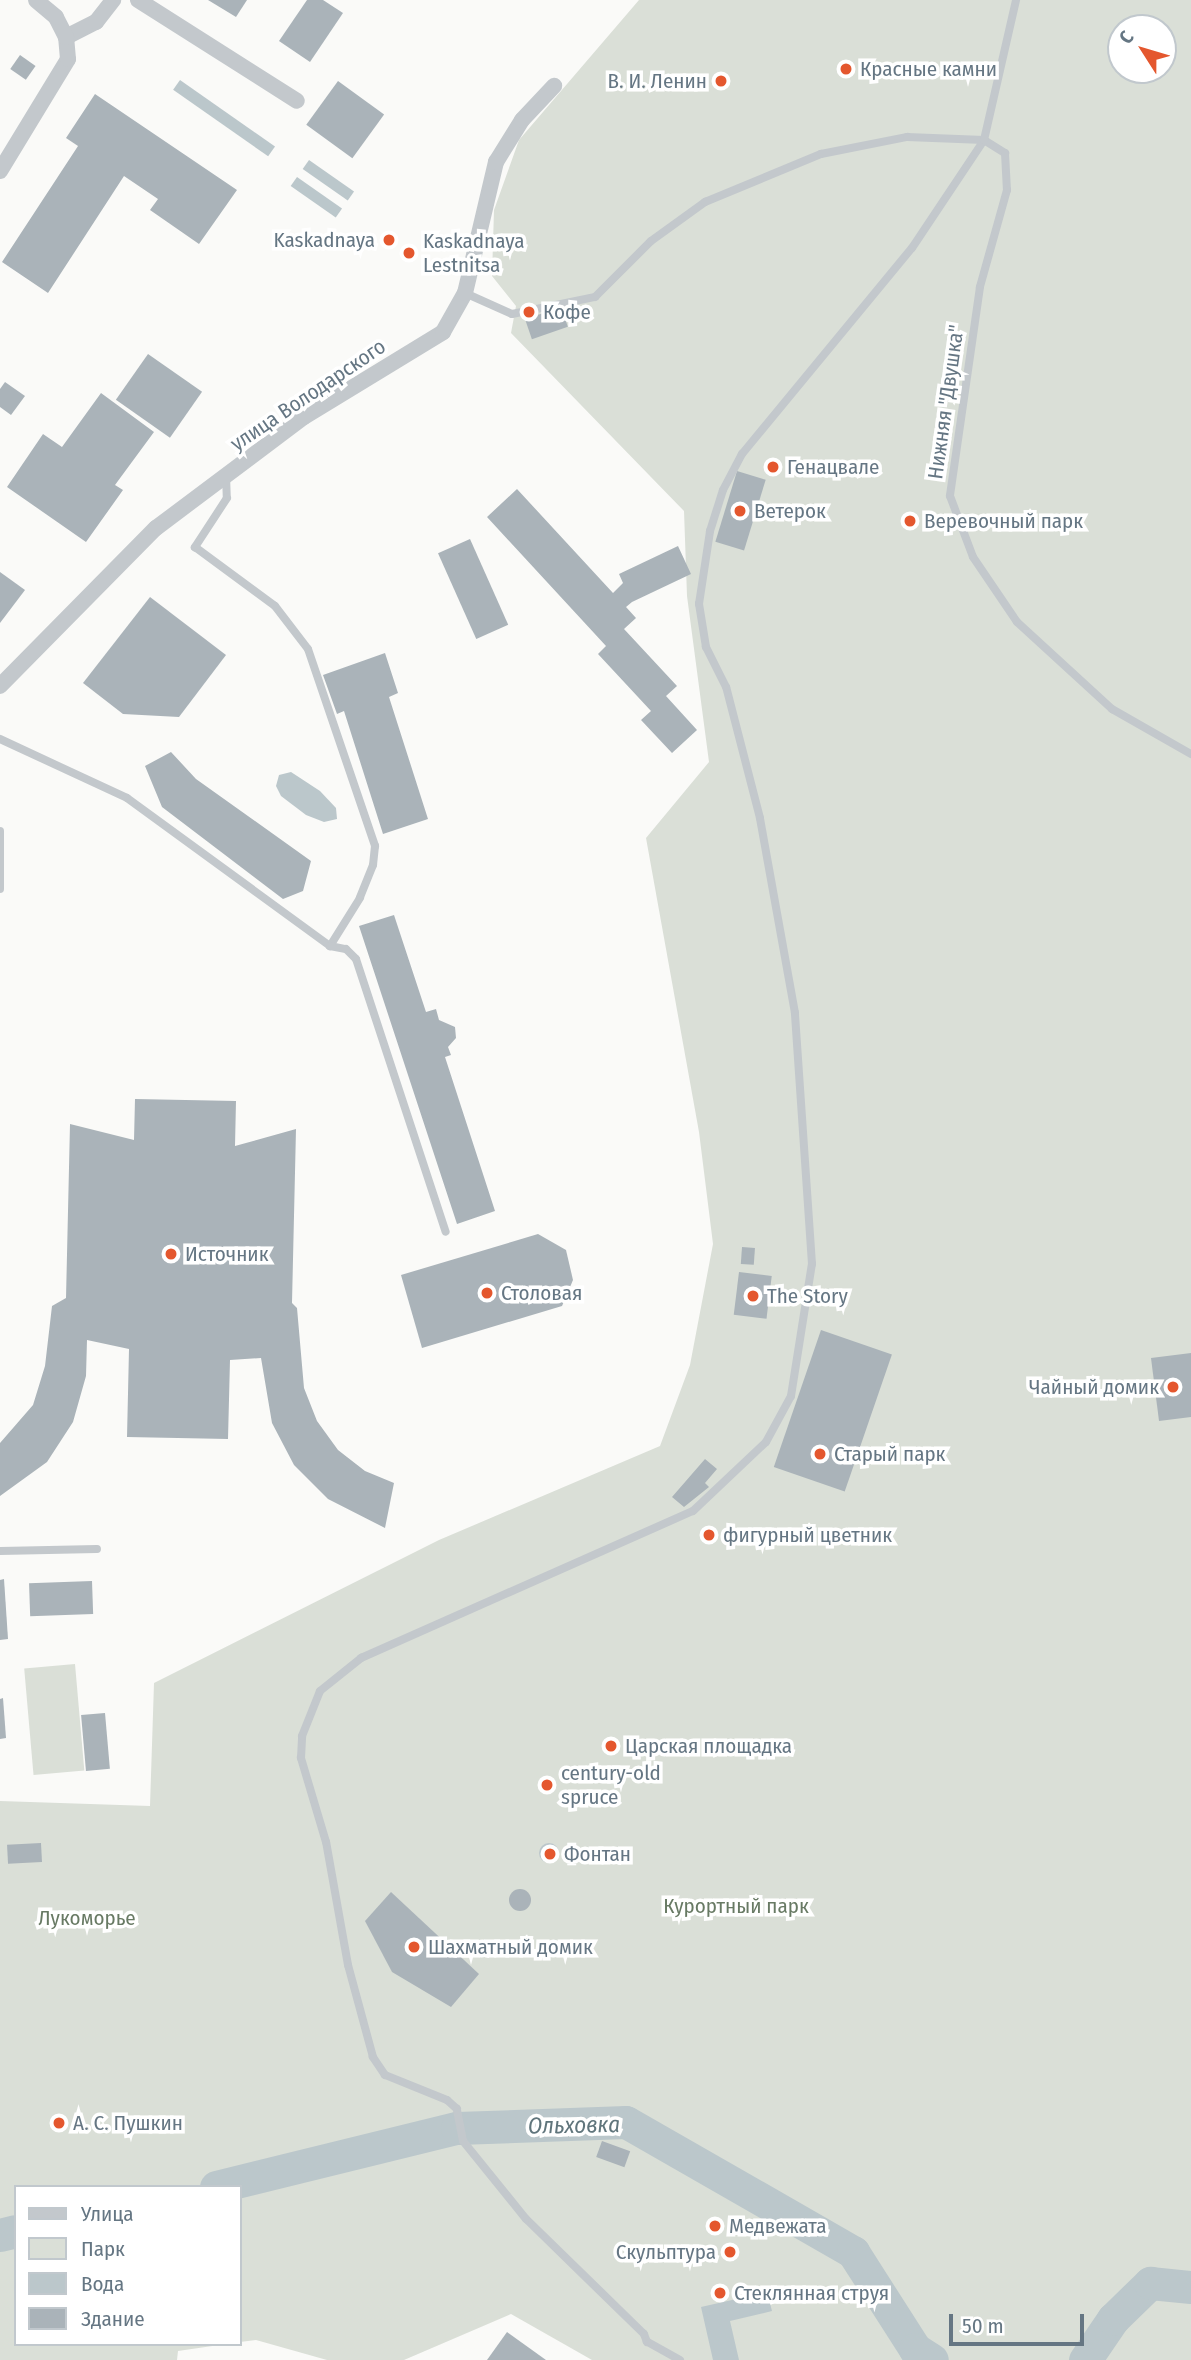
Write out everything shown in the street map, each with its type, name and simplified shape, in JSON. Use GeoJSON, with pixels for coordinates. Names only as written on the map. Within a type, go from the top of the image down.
{"type":"FeatureCollection","features":[{"type":"Feature","properties":{"kind":"street"},"geometry":{"type":"LineString","coordinates":[[0,171],[59,79],[68,59],[66,37],[56,17],[36,0]]}},
{"type":"Feature","properties":{"kind":"street"},"geometry":{"type":"LineString","coordinates":[[66,37],[96,22],[113,0]]}},
{"type":"Feature","properties":{"kind":"street"},"geometry":{"type":"LineString","coordinates":[[138,0],[297,101]]}},
{"type":"Feature","properties":{"kind":"street","name":"улица Володарского"},"geometry":{"type":"LineString","coordinates":[[0,686],[156,528],[304,417],[443,332],[465,293],[496,162],[522,120],[554,86]]}},
{"type":"Feature","properties":{"kind":"lane"},"geometry":{"type":"LineString","coordinates":[[680,2360],[647,2342],[645,2334],[526,2219],[463,2141],[459,2116],[447,2099],[385,2074],[373,2057],[348,1965],[326,1842],[301,1758],[302,1736],[320,1691],[361,1658],[693,1511],[766,1442],[791,1396],[811,1264],[795,1013],[760,818],[726,687],[706,647],[699,604],[706,555],[723,490],[742,453],[912,248],[984,140],[1016,0]]}},
{"type":"Feature","properties":{"kind":"lane"},"geometry":{"type":"LineString","coordinates":[[465,293],[512,314],[595,298],[651,241],[705,202],[821,154],[907,136],[984,140]]}},
{"type":"Feature","properties":{"kind":"lane","name":"Нижняя \"Двушка\""},"geometry":{"type":"LineString","coordinates":[[984,140],[1005,153],[1007,190],[980,287],[950,496],[973,557],[1017,622],[1112,709],[1190,754]]}},
{"type":"Feature","properties":{"kind":"lane"},"geometry":{"type":"LineString","coordinates":[[226,475],[227,498],[195,547],[275,606],[308,649],[375,846],[360,898],[330,946]]}},
{"type":"Feature","properties":{"kind":"lane"},"geometry":{"type":"LineString","coordinates":[[0,739],[127,798],[330,946],[346,949],[356,959],[446,1232]]}},
{"type":"Feature","properties":{"kind":"lane"},"geometry":{"type":"LineString","coordinates":[[0,831],[0,889]]}},
{"type":"Feature","properties":{"kind":"lane"},"geometry":{"type":"LineString","coordinates":[[0,1551],[97,1549]]}},
{"type":"Feature","properties":{"kind":"green space","name":"Курортный парк"},"geometry":{"type":"Polygon","coordinates":[[[639,0],[1191,0],[1191,2360],[592,2360],[511,2314],[404,2360],[327,2360],[256,2340],[242,2342],[242,2185],[14,2185],[14,2346],[212,2346],[178,2351],[177,2360],[0,2360],[0,1801],[150,1806],[154,1683],[439,1540],[660,1446],[690,1365],[713,1244],[699,1132],[646,838],[709,762],[687,596],[684,511],[511,333],[516,306],[492,276],[494,210],[519,140],[639,0]]]}},
{"type":"Feature","properties":{"kind":"green space"},"geometry":{"type":"Polygon","coordinates":[[[75,1664],[84,1771],[34,1775],[24,1668],[75,1664]]]}},
{"type":"Feature","properties":{"kind":"water"},"geometry":{"type":"Polygon","coordinates":[[[180,80],[275,147],[268,156],[173,90],[180,80]]]}},
{"type":"Feature","properties":{"kind":"water"},"geometry":{"type":"Polygon","coordinates":[[[309,160],[354,192],[348,201],[303,169],[309,160]]]}},
{"type":"Feature","properties":{"kind":"water"},"geometry":{"type":"Polygon","coordinates":[[[297,177],[342,209],[336,218],[291,186],[297,177]]]}},
{"type":"Feature","properties":{"kind":"water"},"geometry":{"type":"Polygon","coordinates":[[[291,772],[320,791],[336,808],[337,819],[324,822],[306,815],[281,796],[276,786],[279,775],[291,772]]]}},
{"type":"Feature","properties":{"kind":"water","name":"Фонтан"},"geometry":{"type":"Polygon","coordinates":[[[549,1843],[556,1846],[559,1853],[556,1860],[549,1863],[542,1860],[539,1853],[542,1846],[549,1843]]]}},
{"type":"Feature","properties":{"kind":"water"},"geometry":{"type":"Polygon","coordinates":[[[767,2292],[772,2311],[730,2321],[739,2360],[713,2360],[701,2307],[767,2292]]]}},
{"type":"Feature","properties":{"kind":"building"},"geometry":{"type":"Polygon","coordinates":[[[208,0],[247,0],[236,17],[208,0]]]}},
{"type":"Feature","properties":{"kind":"building"},"geometry":{"type":"Polygon","coordinates":[[[307,0],[323,0],[343,13],[310,62],[279,41],[307,0]]]}},
{"type":"Feature","properties":{"kind":"building"},"geometry":{"type":"Polygon","coordinates":[[[20,55],[36,66],[26,80],[10,69],[20,55]]]}},
{"type":"Feature","properties":{"kind":"building"},"geometry":{"type":"Polygon","coordinates":[[[338,81],[384,115],[352,158],[306,125],[338,81]]]}},
{"type":"Feature","properties":{"kind":"building"},"geometry":{"type":"Polygon","coordinates":[[[95,94],[237,190],[199,244],[150,210],[158,199],[124,176],[48,293],[2,262],[78,146],[66,138],[95,94]]]}},
{"type":"Feature","properties":{"kind":"building"},"geometry":{"type":"Polygon","coordinates":[[[561,307],[568,327],[532,339],[525,319],[561,307]]]}},
{"type":"Feature","properties":{"kind":"building"},"geometry":{"type":"Polygon","coordinates":[[[148,354],[202,392],[170,438],[116,400],[148,354]]]}},
{"type":"Feature","properties":{"kind":"building"},"geometry":{"type":"Polygon","coordinates":[[[5,382],[25,396],[11,415],[0,407],[0,389],[5,382]]]}},
{"type":"Feature","properties":{"kind":"building"},"geometry":{"type":"Polygon","coordinates":[[[101,393],[154,432],[115,485],[123,490],[86,542],[7,487],[43,434],[62,447],[101,393]]]}},
{"type":"Feature","properties":{"kind":"building","name":"Ветерок"},"geometry":{"type":"Polygon","coordinates":[[[737,471],[766,480],[744,551],[715,542],[737,471]]]}},
{"type":"Feature","properties":{"kind":"building"},"geometry":{"type":"Polygon","coordinates":[[[517,489],[613,593],[623,583],[619,574],[678,546],[691,574],[632,602],[626,607],[636,618],[624,629],[677,686],[666,696],[697,730],[672,753],[641,720],[651,711],[598,654],[606,646],[487,517],[517,489]]]}},
{"type":"Feature","properties":{"kind":"building"},"geometry":{"type":"Polygon","coordinates":[[[470,539],[508,625],[476,639],[438,553],[470,539]]]}},
{"type":"Feature","properties":{"kind":"building"},"geometry":{"type":"Polygon","coordinates":[[[0,572],[25,590],[0,623],[0,572]]]}},
{"type":"Feature","properties":{"kind":"building"},"geometry":{"type":"Polygon","coordinates":[[[150,597],[226,655],[179,717],[123,714],[83,683],[150,597]]]}},
{"type":"Feature","properties":{"kind":"building"},"geometry":{"type":"Polygon","coordinates":[[[385,653],[398,693],[389,697],[428,819],[383,834],[344,711],[337,714],[323,675],[385,653]]]}},
{"type":"Feature","properties":{"kind":"building"},"geometry":{"type":"Polygon","coordinates":[[[171,752],[196,779],[311,861],[303,891],[283,899],[162,807],[145,766],[171,752]]]}},
{"type":"Feature","properties":{"kind":"building"},"geometry":{"type":"Polygon","coordinates":[[[394,915],[426,1012],[436,1009],[439,1020],[455,1027],[456,1038],[448,1047],[451,1055],[445,1057],[495,1211],[457,1224],[359,926],[394,915]]]}},
{"type":"Feature","properties":{"kind":"building"},"geometry":{"type":"Polygon","coordinates":[[[135,1099],[236,1101],[235,1146],[296,1129],[292,1303],[297,1308],[304,1388],[317,1421],[338,1450],[365,1471],[394,1483],[385,1528],[328,1499],[294,1465],[272,1423],[261,1358],[230,1360],[228,1439],[127,1437],[129,1349],[87,1340],[86,1376],[73,1422],[47,1462],[0,1496],[0,1443],[33,1405],[45,1366],[52,1306],[66,1298],[70,1124],[134,1140],[135,1099]]]}},
{"type":"Feature","properties":{"kind":"building","name":"Столовая"},"geometry":{"type":"Polygon","coordinates":[[[538,1234],[566,1250],[573,1280],[562,1306],[422,1348],[401,1275],[538,1234]]]}},
{"type":"Feature","properties":{"kind":"building"},"geometry":{"type":"Polygon","coordinates":[[[742,1247],[755,1248],[754,1265],[741,1264],[742,1247]]]}},
{"type":"Feature","properties":{"kind":"building","name":"The Story"},"geometry":{"type":"Polygon","coordinates":[[[739,1272],[772,1276],[767,1319],[734,1315],[739,1272]]]}},
{"type":"Feature","properties":{"kind":"building"},"geometry":{"type":"Polygon","coordinates":[[[821,1330],[892,1354],[845,1492],[774,1467],[821,1330]]]}},
{"type":"Feature","properties":{"kind":"building","name":"Чайный домик"},"geometry":{"type":"Polygon","coordinates":[[[1191,1353],[1191,1417],[1159,1421],[1151,1358],[1191,1353]]]}},
{"type":"Feature","properties":{"kind":"building"},"geometry":{"type":"Polygon","coordinates":[[[705,1459],[717,1469],[705,1483],[709,1487],[684,1507],[672,1497],[705,1459]]]}},
{"type":"Feature","properties":{"kind":"building"},"geometry":{"type":"Polygon","coordinates":[[[4,1579],[8,1639],[0,1640],[0,1580],[4,1579]]]}},
{"type":"Feature","properties":{"kind":"building"},"geometry":{"type":"Polygon","coordinates":[[[92,1581],[93,1614],[30,1616],[29,1583],[92,1581]]]}},
{"type":"Feature","properties":{"kind":"building"},"geometry":{"type":"Polygon","coordinates":[[[3,1698],[6,1738],[0,1739],[0,1699],[3,1698]]]}},
{"type":"Feature","properties":{"kind":"building"},"geometry":{"type":"Polygon","coordinates":[[[105,1713],[110,1769],[86,1771],[81,1715],[105,1713]]]}},
{"type":"Feature","properties":{"kind":"building"},"geometry":{"type":"Polygon","coordinates":[[[41,1843],[42,1862],[8,1864],[7,1845],[41,1843]]]}},
{"type":"Feature","properties":{"kind":"building"},"geometry":{"type":"Polygon","coordinates":[[[520,1889],[530,1896],[531,1900],[524,1910],[520,1911],[510,1904],[509,1900],[516,1890],[520,1889]]]}},
{"type":"Feature","properties":{"kind":"building","name":"Шахматный домик"},"geometry":{"type":"Polygon","coordinates":[[[391,1892],[479,1974],[451,2007],[392,1972],[365,1921],[391,1892]]]}},
{"type":"Feature","properties":{"kind":"building"},"geometry":{"type":"Polygon","coordinates":[[[602,2141],[630,2151],[624,2167],[596,2157],[602,2141]]]}},
{"type":"Feature","properties":{"kind":"building"},"geometry":{"type":"Polygon","coordinates":[[[507,2332],[546,2360],[487,2360],[507,2332]]]}},
{"type":"Feature","properties":{"kind":"waterway","name":"Ольховка"},"geometry":{"type":"LineString","coordinates":[[224,2185],[457,2128],[626,2122],[853,2252],[915,2349],[932,2360]]}},
{"type":"Feature","properties":{"kind":"waterway","name":"Ольховка"},"geometry":{"type":"LineString","coordinates":[[0,2235],[14,2232]]}},
{"type":"Feature","properties":{"kind":"waterway","name":"Ольховка"},"geometry":{"type":"LineString","coordinates":[[1085,2360],[1113,2319],[1150,2283],[1191,2287]]}},
{"type":"Feature","properties":{"kind":"place","name":"Красные камни"},"geometry":{"type":"Point","coordinates":[846,69]}},
{"type":"Feature","properties":{"kind":"place","name":"В. И. Ленин"},"geometry":{"type":"Point","coordinates":[721,81]}},
{"type":"Feature","properties":{"kind":"place","name":"Kaskadnaya"},"geometry":{"type":"Point","coordinates":[389,240]}},
{"type":"Feature","properties":{"kind":"place","name":"Kaskadnaya Lestnitsa"},"geometry":{"type":"Point","coordinates":[409,253]}},
{"type":"Feature","properties":{"kind":"place","name":"Кофе"},"geometry":{"type":"Point","coordinates":[529,312]}},
{"type":"Feature","properties":{"kind":"place","name":"Генацвале"},"geometry":{"type":"Point","coordinates":[773,467]}},
{"type":"Feature","properties":{"kind":"place","name":"Ветерок"},"geometry":{"type":"Point","coordinates":[740,511]}},
{"type":"Feature","properties":{"kind":"place","name":"Веревочный парк"},"geometry":{"type":"Point","coordinates":[910,521]}},
{"type":"Feature","properties":{"kind":"place","name":"Источник"},"geometry":{"type":"Point","coordinates":[171,1254]}},
{"type":"Feature","properties":{"kind":"place","name":"Столовая"},"geometry":{"type":"Point","coordinates":[487,1293]}},
{"type":"Feature","properties":{"kind":"place","name":"The Story"},"geometry":{"type":"Point","coordinates":[753,1296]}},
{"type":"Feature","properties":{"kind":"place","name":"Чайный домик"},"geometry":{"type":"Point","coordinates":[1173,1387]}},
{"type":"Feature","properties":{"kind":"place","name":"Старый парк"},"geometry":{"type":"Point","coordinates":[820,1454]}},
{"type":"Feature","properties":{"kind":"place","name":"фигурный цветник"},"geometry":{"type":"Point","coordinates":[709,1535]}},
{"type":"Feature","properties":{"kind":"place","name":"Царская площадка"},"geometry":{"type":"Point","coordinates":[611,1746]}},
{"type":"Feature","properties":{"kind":"place","name":"century-old spruce"},"geometry":{"type":"Point","coordinates":[547,1785]}},
{"type":"Feature","properties":{"kind":"place","name":"Фонтан"},"geometry":{"type":"Point","coordinates":[550,1854]}},
{"type":"Feature","properties":{"kind":"place","name":"Шахматный домик"},"geometry":{"type":"Point","coordinates":[414,1947]}},
{"type":"Feature","properties":{"kind":"place","name":"А. С. Пушкин"},"geometry":{"type":"Point","coordinates":[59,2123]}},
{"type":"Feature","properties":{"kind":"place","name":"Медвежата"},"geometry":{"type":"Point","coordinates":[715,2226]}},
{"type":"Feature","properties":{"kind":"place","name":"Скульптура"},"geometry":{"type":"Point","coordinates":[730,2252]}},
{"type":"Feature","properties":{"kind":"place","name":"Стеклянная струя"},"geometry":{"type":"Point","coordinates":[720,2293]}},
{"type":"Feature","properties":{"kind":"park label","name":"Лукоморье"},"geometry":{"type":"Point","coordinates":[87,1918]}}]}
